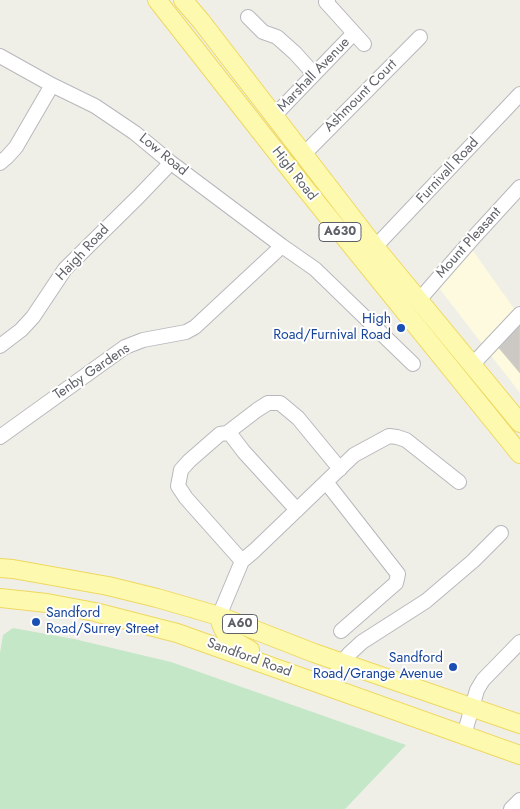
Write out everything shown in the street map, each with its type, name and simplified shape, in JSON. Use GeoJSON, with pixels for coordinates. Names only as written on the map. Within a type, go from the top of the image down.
{"type":"FeatureCollection","features":[{"type":"Feature","properties":{"kind":"main road","name":"High Road"},"geometry":{"type":"LineString","coordinates":[[183,0],[375,247],[520,423]]}},
{"type":"Feature","properties":{"kind":"main road","name":"High Road"},"geometry":{"type":"LineString","coordinates":[[160,3],[300,182],[520,454]]}},
{"type":"Feature","properties":{"kind":"main road","name":"Sandford Road"},"geometry":{"type":"LineString","coordinates":[[0,568],[108,586],[219,616],[342,662],[520,724]]}},
{"type":"Feature","properties":{"kind":"main road","name":"Sandford Road"},"geometry":{"type":"LineString","coordinates":[[0,598],[47,603],[153,626],[520,754]]}},
{"type":"Feature","properties":{"kind":"main road","name":"A60"},"geometry":{"type":"LineString","coordinates":[[219,616],[223,631],[228,637],[296,675]]}},
{"type":"Feature","properties":{"kind":"street","name":"Marshall Avenue"},"geometry":{"type":"LineString","coordinates":[[328,0],[326,2],[364,44]]}},
{"type":"Feature","properties":{"kind":"street"},"geometry":{"type":"LineString","coordinates":[[248,17],[263,32],[278,37],[314,74]]}},
{"type":"Feature","properties":{"kind":"street","name":"Marshall Avenue"},"geometry":{"type":"LineString","coordinates":[[274,116],[353,34]]}},
{"type":"Feature","properties":{"kind":"street","name":"Ashmount Court"},"geometry":{"type":"LineString","coordinates":[[303,155],[420,37]]}},
{"type":"Feature","properties":{"kind":"street","name":"Low Road"},"geometry":{"type":"LineString","coordinates":[[0,56],[95,106],[135,133],[170,162],[282,246],[316,269],[413,364]]}},
{"type":"Feature","properties":{"kind":"street"},"geometry":{"type":"LineString","coordinates":[[0,163],[16,147],[52,85]]}},
{"type":"Feature","properties":{"kind":"street","name":"Furnivall Road"},"geometry":{"type":"LineString","coordinates":[[375,247],[520,94]]}},
{"type":"Feature","properties":{"kind":"street","name":"Haigh Road"},"geometry":{"type":"LineString","coordinates":[[0,346],[21,330],[33,317],[65,269],[139,196],[170,162]]}},
{"type":"Feature","properties":{"kind":"street","name":"Mount Pleasant"},"geometry":{"type":"LineString","coordinates":[[419,300],[474,236],[520,187]]}},
{"type":"Feature","properties":{"kind":"street","name":"Tenby Gardens"},"geometry":{"type":"LineString","coordinates":[[0,437],[125,346],[143,340],[186,332],[196,327],[282,246]]}},
{"type":"Feature","properties":{"kind":"street"},"geometry":{"type":"LineString","coordinates":[[472,365],[520,314]]}},
{"type":"Feature","properties":{"kind":"street"},"geometry":{"type":"LineString","coordinates":[[242,561],[186,498],[178,486],[181,470],[189,461],[220,434],[227,433],[257,410],[268,403],[280,403],[298,418],[340,469]]}},
{"type":"Feature","properties":{"kind":"street"},"geometry":{"type":"LineString","coordinates":[[227,433],[231,435],[297,510]]}},
{"type":"Feature","properties":{"kind":"street"},"geometry":{"type":"LineString","coordinates":[[219,616],[242,561],[354,455],[389,436],[397,436],[406,440],[459,482]]}},
{"type":"Feature","properties":{"kind":"street"},"geometry":{"type":"LineString","coordinates":[[326,482],[398,574],[396,583],[341,631]]}},
{"type":"Feature","properties":{"kind":"street"},"geometry":{"type":"LineString","coordinates":[[331,687],[342,662],[362,642],[426,601],[473,561],[501,533]]}},
{"type":"Feature","properties":{"kind":"street"},"geometry":{"type":"LineString","coordinates":[[464,735],[477,690],[520,642]]}},
{"type":"Feature","properties":{"kind":"street"},"geometry":{"type":"LineString","coordinates":[[511,809],[520,800]]}},
{"type":"Feature","properties":{"kind":"shaded area"},"geometry":{"type":"Polygon","coordinates":[[[471,248],[520,317],[520,393],[439,288],[471,248]]]}},
{"type":"Feature","properties":{"kind":"green space"},"geometry":{"type":"Polygon","coordinates":[[[13,628],[74,639],[171,662],[406,745],[345,809],[0,809],[0,653],[3,635],[13,628]]]}},
{"type":"Feature","properties":{"kind":"building"},"geometry":{"type":"Polygon","coordinates":[[[520,316],[520,373],[499,348],[508,338],[505,334],[520,316]]]}},
{"type":"Feature","properties":{"kind":"place","name":"High Road/Furnival Road"},"geometry":{"type":"Point","coordinates":[401,328]}},
{"type":"Feature","properties":{"kind":"place","name":"Sandford Road/Surrey Street"},"geometry":{"type":"Point","coordinates":[36,622]}},
{"type":"Feature","properties":{"kind":"place","name":"Sandford Road/Grange Avenue"},"geometry":{"type":"Point","coordinates":[453,667]}}]}
